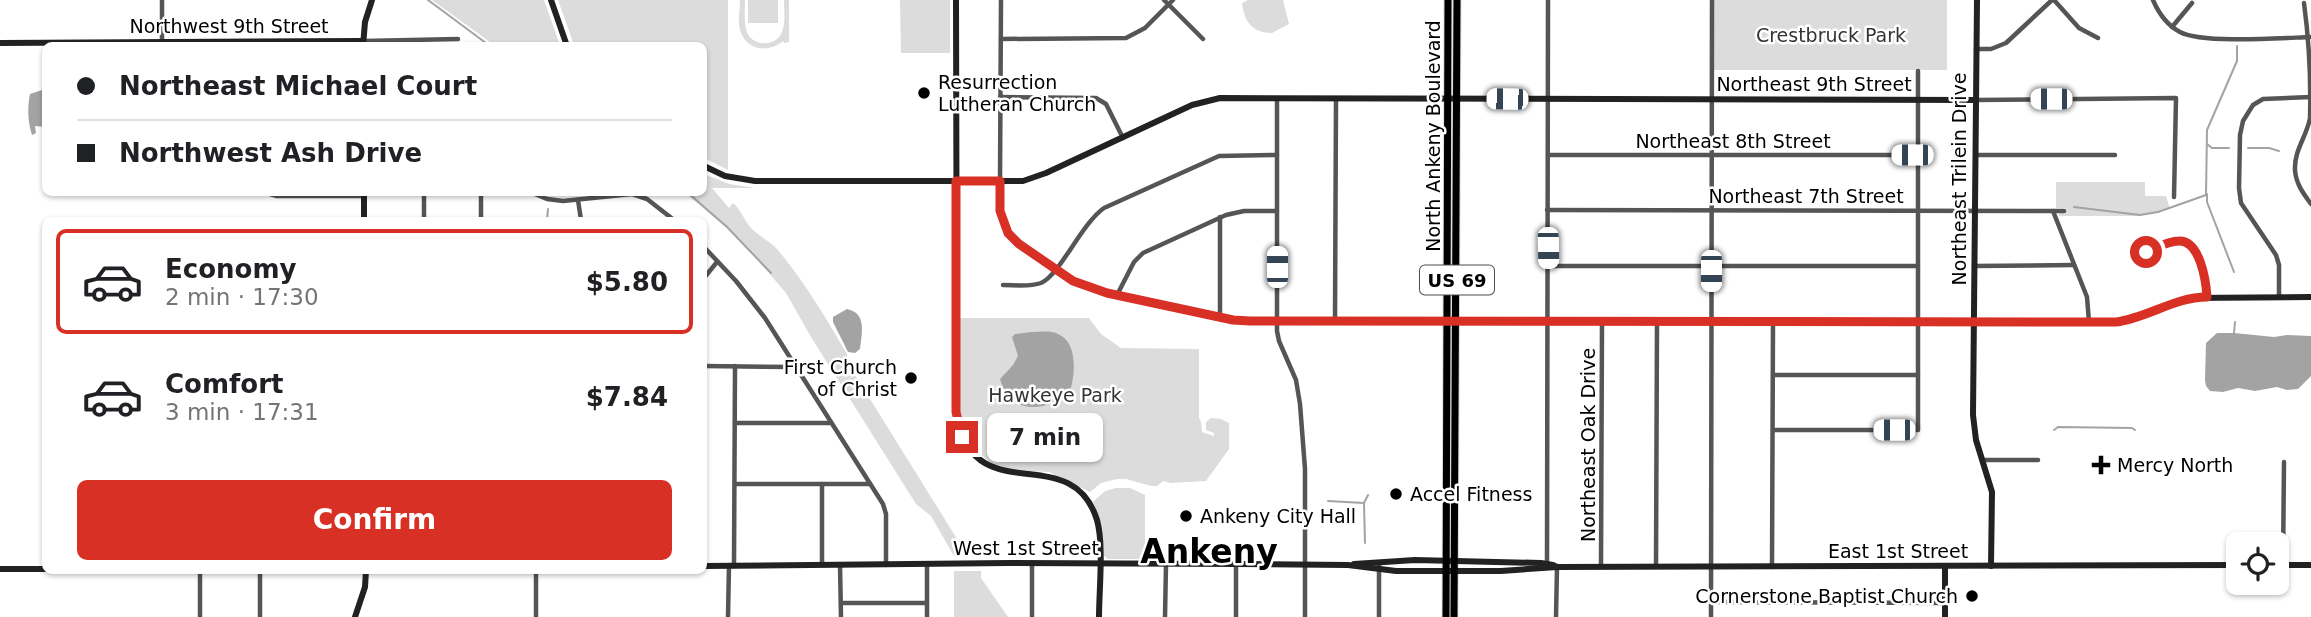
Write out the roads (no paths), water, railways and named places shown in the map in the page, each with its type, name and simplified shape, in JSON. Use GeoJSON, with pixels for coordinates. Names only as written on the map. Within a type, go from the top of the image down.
{"type":"FeatureCollection","features":[{"type":"Feature","properties":{"kind":"main road","name":"North Ankeny Boulevard"},"geometry":{"type":"LineString","coordinates":[[1448,0],[1453,99]]}},
{"type":"Feature","properties":{"kind":"main road","name":"North Ankeny Boulevard"},"geometry":{"type":"LineString","coordinates":[[1451,566],[1453,99],[1457,0]]}},
{"type":"Feature","properties":{"kind":"main road","name":"US 69"},"geometry":{"type":"LineString","coordinates":[[1446,617],[1451,566]]}},
{"type":"Feature","properties":{"kind":"main road","name":"US 69"},"geometry":{"type":"LineString","coordinates":[[1451,566],[1454,617]]}},
{"type":"Feature","properties":{"kind":"street"},"geometry":{"type":"LineString","coordinates":[[162,0],[162,42]]}},
{"type":"Feature","properties":{"kind":"street"},"geometry":{"type":"LineString","coordinates":[[363,42],[366,18],[372,0]]}},
{"type":"Feature","properties":{"kind":"street"},"geometry":{"type":"LineString","coordinates":[[551,0],[567,42]]}},
{"type":"Feature","properties":{"kind":"street"},"geometry":{"type":"LineString","coordinates":[[956,0],[956,412],[962,437],[977,457],[991,466],[1013,473],[1047,475],[1063,481],[1077,489],[1092,508],[1098,525],[1099,617]]}},
{"type":"Feature","properties":{"kind":"street"},"geometry":{"type":"LineString","coordinates":[[1001,0],[1000,211],[1006,230],[1015,241],[1082,286],[1117,295],[1250,321],[1711,323],[2124,321],[2183,299],[2311,297]]}},
{"type":"Feature","properties":{"kind":"street"},"geometry":{"type":"LineString","coordinates":[[1547,564],[1548,0]]}},
{"type":"Feature","properties":{"kind":"street"},"geometry":{"type":"LineString","coordinates":[[1711,617],[1712,0]]}},
{"type":"Feature","properties":{"kind":"street","name":"Northeast Trilein Drive"},"geometry":{"type":"LineString","coordinates":[[1976,0],[1973,415],[1976,440],[1992,492],[1991,566]]}},
{"type":"Feature","properties":{"kind":"street"},"geometry":{"type":"LineString","coordinates":[[1976,49],[2006,43],[2053,0],[2079,28],[2098,38]]}},
{"type":"Feature","properties":{"kind":"street"},"geometry":{"type":"LineString","coordinates":[[2153,0],[2158,12],[2172,27],[2190,37],[2310,37]]}},
{"type":"Feature","properties":{"kind":"street"},"geometry":{"type":"LineString","coordinates":[[1001,39],[1126,38],[1145,29],[1169,2],[1203,39]]}},
{"type":"Feature","properties":{"kind":"street"},"geometry":{"type":"LineString","coordinates":[[2304,2],[2310,37],[2311,97],[2308,130],[2298,149],[2295,170],[2298,184],[2311,204]]}},
{"type":"Feature","properties":{"kind":"street"},"geometry":{"type":"LineString","coordinates":[[2172,27],[2192,3]]}},
{"type":"Feature","properties":{"kind":"street","name":"Northwest 9th Street"},"geometry":{"type":"LineString","coordinates":[[429,42],[458,38]]}},
{"type":"Feature","properties":{"kind":"street","name":"Northwest 9th Street"},"geometry":{"type":"LineString","coordinates":[[0,43],[42,43]]}},
{"type":"Feature","properties":{"kind":"street"},"geometry":{"type":"LineString","coordinates":[[1773,430],[1918,430],[1918,71]]}},
{"type":"Feature","properties":{"kind":"street"},"geometry":{"type":"LineString","coordinates":[[1000,97],[1097,98],[1106,104],[1123,138]]}},
{"type":"Feature","properties":{"kind":"street"},"geometry":{"type":"LineString","coordinates":[[2279,297],[2276,255],[2241,203],[2239,144],[2243,121],[2253,105],[2263,99],[2311,97]]}},
{"type":"Feature","properties":{"kind":"street"},"geometry":{"type":"LineString","coordinates":[[707,167],[725,176],[755,181],[1023,181],[1202,101],[1220,98],[1453,99]]}},
{"type":"Feature","properties":{"kind":"street","name":"Northeast 9th Street"},"geometry":{"type":"LineString","coordinates":[[1453,99],[2176,98],[2174,197]]}},
{"type":"Feature","properties":{"kind":"street"},"geometry":{"type":"LineString","coordinates":[[1277,99],[1277,321],[1279,341],[1292,366],[1299,394],[1305,465],[1305,617]]}},
{"type":"Feature","properties":{"kind":"street"},"geometry":{"type":"LineString","coordinates":[[1335,321],[1336,99]]}},
{"type":"Feature","properties":{"kind":"street"},"geometry":{"type":"LineString","coordinates":[[1003,285],[1038,284],[1049,278],[1090,220],[1104,208],[1219,156],[1277,155]]}},
{"type":"Feature","properties":{"kind":"street","name":"Northeast 8th Street"},"geometry":{"type":"LineString","coordinates":[[1548,155],[1918,155]]}},
{"type":"Feature","properties":{"kind":"street"},"geometry":{"type":"LineString","coordinates":[[1975,155],[2115,155]]}},
{"type":"Feature","properties":{"kind":"street"},"geometry":{"type":"LineString","coordinates":[[364,196],[364,217]]}},
{"type":"Feature","properties":{"kind":"street"},"geometry":{"type":"LineString","coordinates":[[424,196],[424,217]]}},
{"type":"Feature","properties":{"kind":"street"},"geometry":{"type":"LineString","coordinates":[[481,196],[481,217]]}},
{"type":"Feature","properties":{"kind":"street"},"geometry":{"type":"LineString","coordinates":[[542,196],[555,200],[600,196]]}},
{"type":"Feature","properties":{"kind":"street"},"geometry":{"type":"LineString","coordinates":[[639,196],[670,217]]}},
{"type":"Feature","properties":{"kind":"street"},"geometry":{"type":"LineString","coordinates":[[578,200],[581,217]]}},
{"type":"Feature","properties":{"kind":"street","name":"Northeast 7th Street"},"geometry":{"type":"LineString","coordinates":[[1547,210],[2064,211]]}},
{"type":"Feature","properties":{"kind":"street"},"geometry":{"type":"LineString","coordinates":[[1117,295],[1143,253],[1220,217],[1244,211],[1277,211]]}},
{"type":"Feature","properties":{"kind":"street"},"geometry":{"type":"LineString","coordinates":[[2053,211],[2087,297],[2089,322]]}},
{"type":"Feature","properties":{"kind":"street"},"geometry":{"type":"LineString","coordinates":[[1220,217],[1220,317]]}},
{"type":"Feature","properties":{"kind":"street"},"geometry":{"type":"LineString","coordinates":[[2133,252],[2146,252],[2175,241],[2188,243],[2196,252],[2204,274],[2207,297]]}},
{"type":"Feature","properties":{"kind":"street"},"geometry":{"type":"LineString","coordinates":[[707,250],[753,302],[886,511],[886,565]]}},
{"type":"Feature","properties":{"kind":"street"},"geometry":{"type":"LineString","coordinates":[[707,275],[718,262]]}},
{"type":"Feature","properties":{"kind":"street"},"geometry":{"type":"LineString","coordinates":[[1974,266],[2074,265]]}},
{"type":"Feature","properties":{"kind":"street"},"geometry":{"type":"LineString","coordinates":[[1548,266],[1918,266]]}},
{"type":"Feature","properties":{"kind":"street","name":"Northeast Oak Drive"},"geometry":{"type":"LineString","coordinates":[[1601,567],[1602,322]]}},
{"type":"Feature","properties":{"kind":"street"},"geometry":{"type":"LineString","coordinates":[[1656,567],[1657,322]]}},
{"type":"Feature","properties":{"kind":"street"},"geometry":{"type":"LineString","coordinates":[[1772,567],[1773,322]]}},
{"type":"Feature","properties":{"kind":"street"},"geometry":{"type":"LineString","coordinates":[[707,366],[796,367]]}},
{"type":"Feature","properties":{"kind":"street"},"geometry":{"type":"LineString","coordinates":[[729,617],[735,366]]}},
{"type":"Feature","properties":{"kind":"street"},"geometry":{"type":"LineString","coordinates":[[1773,375],[1918,375]]}},
{"type":"Feature","properties":{"kind":"street"},"geometry":{"type":"LineString","coordinates":[[735,423],[831,423]]}},
{"type":"Feature","properties":{"kind":"street"},"geometry":{"type":"LineString","coordinates":[[1982,460],[2038,460]]}},
{"type":"Feature","properties":{"kind":"street"},"geometry":{"type":"LineString","coordinates":[[2281,532],[2284,462]]}},
{"type":"Feature","properties":{"kind":"street"},"geometry":{"type":"LineString","coordinates":[[734,484],[870,484]]}},
{"type":"Feature","properties":{"kind":"street"},"geometry":{"type":"LineString","coordinates":[[822,484],[822,565]]}},
{"type":"Feature","properties":{"kind":"street"},"geometry":{"type":"LineString","coordinates":[[1032,563],[1032,617]]}},
{"type":"Feature","properties":{"kind":"street","name":"West 1st Street"},"geometry":{"type":"LineString","coordinates":[[707,566],[1032,563],[1451,566]]}},
{"type":"Feature","properties":{"kind":"street"},"geometry":{"type":"LineString","coordinates":[[1166,564],[1166,617]]}},
{"type":"Feature","properties":{"kind":"street"},"geometry":{"type":"LineString","coordinates":[[1236,564],[1236,617]]}},
{"type":"Feature","properties":{"kind":"street","name":"East 1st Street"},"geometry":{"type":"LineString","coordinates":[[1451,566],[1547,564],[1558,568]]}},
{"type":"Feature","properties":{"kind":"street"},"geometry":{"type":"LineString","coordinates":[[841,565],[841,617]]}},
{"type":"Feature","properties":{"kind":"street"},"geometry":{"type":"LineString","coordinates":[[926,565],[927,617]]}},
{"type":"Feature","properties":{"kind":"street"},"geometry":{"type":"LineString","coordinates":[[1379,565],[1379,617]]}},
{"type":"Feature","properties":{"kind":"street","name":"East 1st Street"},"geometry":{"type":"LineString","coordinates":[[1451,566],[1525,570],[1601,567],[2226,565]]}},
{"type":"Feature","properties":{"kind":"street"},"geometry":{"type":"LineString","coordinates":[[2289,565],[2311,565]]}},
{"type":"Feature","properties":{"kind":"street"},"geometry":{"type":"LineString","coordinates":[[1945,566],[1945,617]]}},
{"type":"Feature","properties":{"kind":"street"},"geometry":{"type":"LineString","coordinates":[[1556,617],[1558,568]]}},
{"type":"Feature","properties":{"kind":"street"},"geometry":{"type":"LineString","coordinates":[[0,569],[42,569]]}},
{"type":"Feature","properties":{"kind":"street"},"geometry":{"type":"LineString","coordinates":[[200,574],[200,617]]}},
{"type":"Feature","properties":{"kind":"street"},"geometry":{"type":"LineString","coordinates":[[260,574],[260,617]]}},
{"type":"Feature","properties":{"kind":"street"},"geometry":{"type":"LineString","coordinates":[[355,617],[365,587],[366,574]]}},
{"type":"Feature","properties":{"kind":"street"},"geometry":{"type":"LineString","coordinates":[[536,574],[536,617]]}},
{"type":"Feature","properties":{"kind":"street"},"geometry":{"type":"LineString","coordinates":[[1711,602],[1945,603]]}},
{"type":"Feature","properties":{"kind":"street"},"geometry":{"type":"LineString","coordinates":[[841,603],[927,603]]}},
{"type":"Feature","properties":{"kind":"waterway"},"geometry":{"type":"LineString","coordinates":[[428,0],[485,42]]}},
{"type":"Feature","properties":{"kind":"waterway"},"geometry":{"type":"LineString","coordinates":[[2074,207],[2140,215],[2158,212],[2206,195],[2207,130],[2237,61],[2237,46]]}},
{"type":"Feature","properties":{"kind":"waterway"},"geometry":{"type":"LineString","coordinates":[[2207,144],[2212,148],[2229,148]]}},
{"type":"Feature","properties":{"kind":"waterway"},"geometry":{"type":"LineString","coordinates":[[2248,148],[2279,151]]}},
{"type":"Feature","properties":{"kind":"waterway"},"geometry":{"type":"LineString","coordinates":[[2207,194],[2207,202],[2234,272]]}},
{"type":"Feature","properties":{"kind":"waterway"},"geometry":{"type":"LineString","coordinates":[[692,196],[727,227],[771,273]]}},
{"type":"Feature","properties":{"kind":"waterway"},"geometry":{"type":"LineString","coordinates":[[547,217],[548,209]]}},
{"type":"Feature","properties":{"kind":"waterway"},"geometry":{"type":"LineString","coordinates":[[2234,333],[2235,322]]}},
{"type":"Feature","properties":{"kind":"waterway"},"geometry":{"type":"LineString","coordinates":[[2054,430],[2058,427],[2135,430]]}},
{"type":"Feature","properties":{"kind":"waterway"},"geometry":{"type":"LineString","coordinates":[[1364,503],[1368,495]]}},
{"type":"Feature","properties":{"kind":"waterway"},"geometry":{"type":"LineString","coordinates":[[1328,501],[1364,503],[1365,543]]}},
{"type":"Feature","properties":{"kind":"place","name":"Resurrection Lutheran Church"},"geometry":{"type":"Point","coordinates":[924,93]}},
{"type":"Feature","properties":{"kind":"place","name":"First Church of Christ"},"geometry":{"type":"Point","coordinates":[911,378]}},
{"type":"Feature","properties":{"kind":"place","name":"Mercy North"},"geometry":{"type":"Point","coordinates":[2101,465]}},
{"type":"Feature","properties":{"kind":"place","name":"Accel Fitness"},"geometry":{"type":"Point","coordinates":[1396,494]}},
{"type":"Feature","properties":{"kind":"place","name":"Ankeny City Hall"},"geometry":{"type":"Point","coordinates":[1186,516]}},
{"type":"Feature","properties":{"kind":"place","name":"Cornerstone Baptist Church"},"geometry":{"type":"Point","coordinates":[1972,596]}},
{"type":"Feature","properties":{"kind":"district","name":"Ankeny"},"geometry":{"type":"Point","coordinates":[1209,551]}},
{"type":"Feature","properties":{"kind":"park label","name":"Crestbruck Park"},"geometry":{"type":"Point","coordinates":[1831,35]}},
{"type":"Feature","properties":{"kind":"park label","name":"Hawkeye Park"},"geometry":{"type":"Point","coordinates":[1055,395]}}]}
